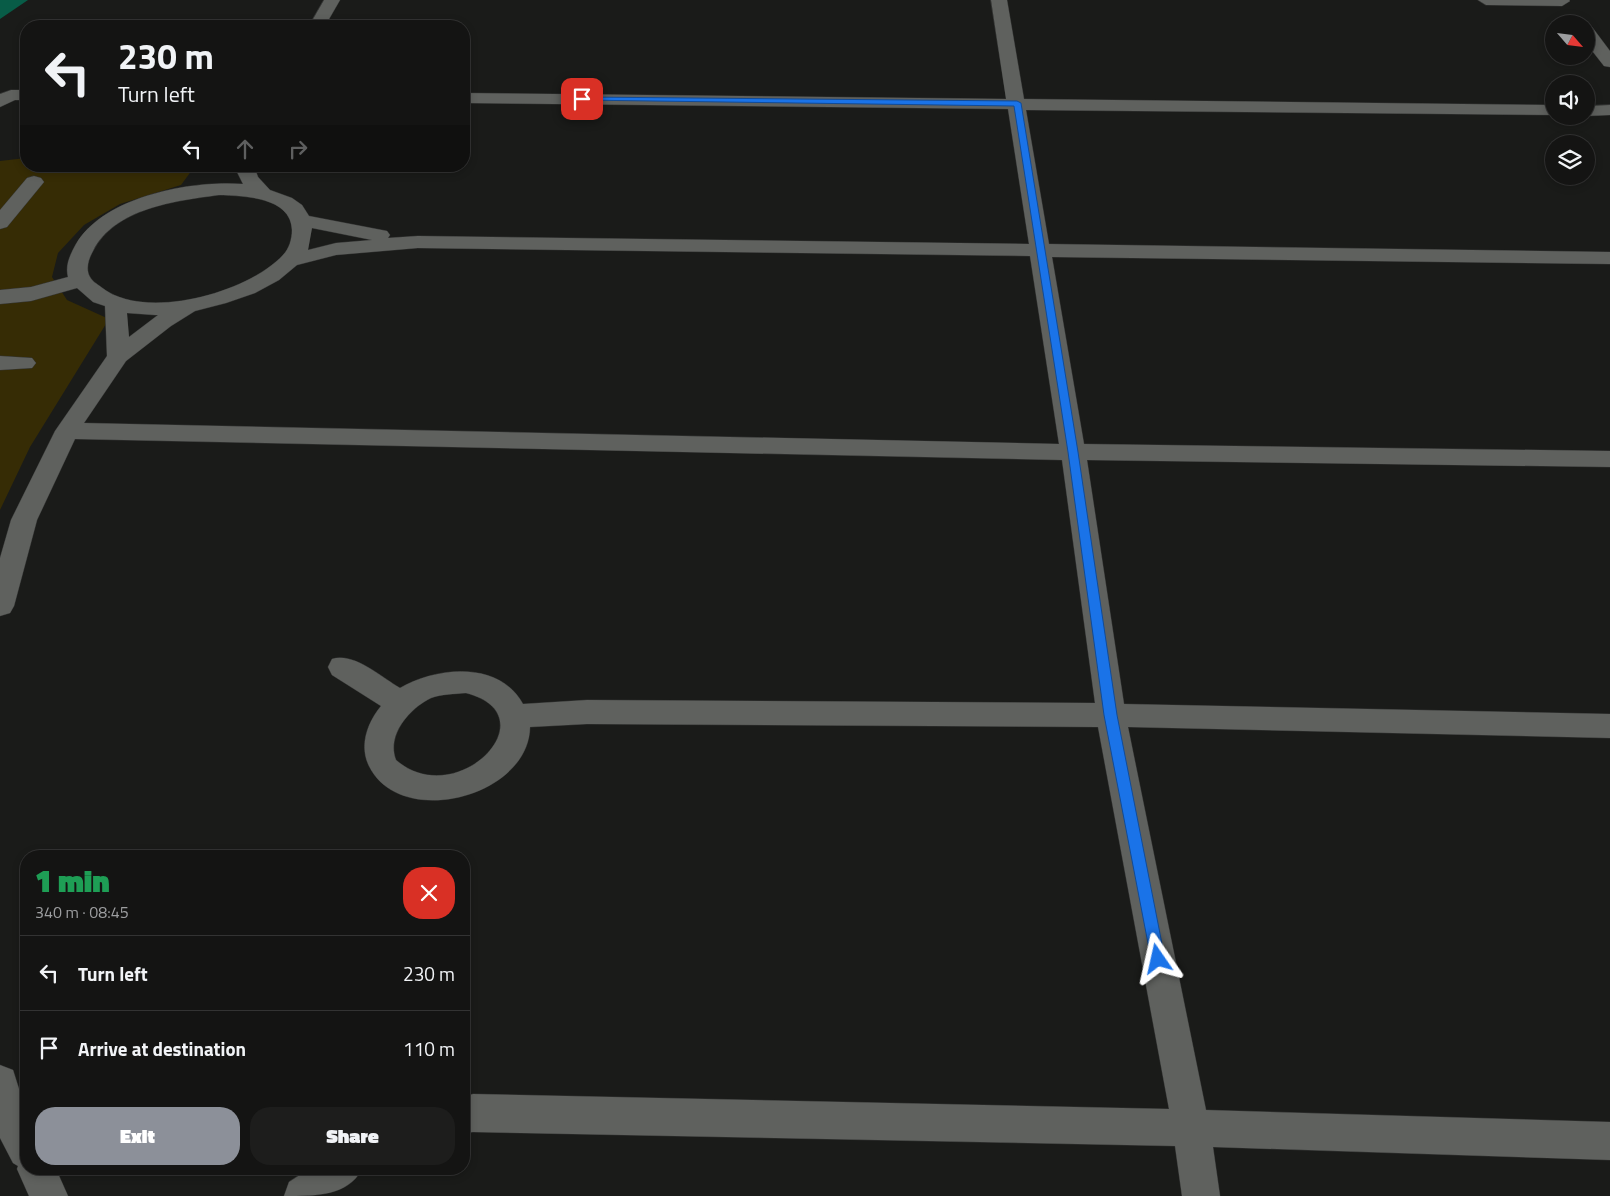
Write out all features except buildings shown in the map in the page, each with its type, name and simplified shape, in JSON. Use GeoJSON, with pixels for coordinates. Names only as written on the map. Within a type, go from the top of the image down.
{"type":"FeatureCollection","features":[{"type":"Feature","properties":{"kind":"street"},"geometry":{"type":"LineString","coordinates":[[320,20],[332,0]]}},
{"type":"Feature","properties":{"kind":"street"},"geometry":{"type":"LineString","coordinates":[[999,0],[1073,452],[1110,715],[1191,1128],[1201,1196]]}},
{"type":"Feature","properties":{"kind":"street"},"geometry":{"type":"LineString","coordinates":[[1486,0],[1562,0],[1573,15]]}},
{"type":"Feature","properties":{"kind":"street"},"geometry":{"type":"LineString","coordinates":[[1595,43],[1610,62]]}},
{"type":"Feature","properties":{"kind":"street"},"geometry":{"type":"LineString","coordinates":[[470,98],[1545,110]]}},
{"type":"Feature","properties":{"kind":"street"},"geometry":{"type":"LineString","coordinates":[[1595,110],[1610,110]]}},
{"type":"Feature","properties":{"kind":"street"},"geometry":{"type":"LineString","coordinates":[[180,193],[215,172]]}},
{"type":"Feature","properties":{"kind":"street"},"geometry":{"type":"LineString","coordinates":[[246,172],[248,179],[262,193]]}},
{"type":"Feature","properties":{"kind":"street"},"geometry":{"type":"LineString","coordinates":[[0,223],[34,182]]}},
{"type":"Feature","properties":{"kind":"street"},"geometry":{"type":"LineString","coordinates":[[219,188],[262,193],[283,200],[297,212],[303,227],[301,243],[290,260],[265,280],[239,292],[190,306],[150,308],[116,304],[94,294],[80,280],[77,264],[84,246],[98,229],[121,214],[149,202],[180,193],[219,188]]}},
{"type":"Feature","properties":{"kind":"street"},"geometry":{"type":"LineString","coordinates":[[300,220],[418,242]]}},
{"type":"Feature","properties":{"kind":"street"},"geometry":{"type":"LineString","coordinates":[[290,260],[336,249],[418,242],[1610,258]]}},
{"type":"Feature","properties":{"kind":"street"},"geometry":{"type":"LineString","coordinates":[[0,297],[18,297],[48,291],[80,280]]}},
{"type":"Feature","properties":{"kind":"street"},"geometry":{"type":"LineString","coordinates":[[116,304],[118,356]]}},
{"type":"Feature","properties":{"kind":"street"},"geometry":{"type":"LineString","coordinates":[[0,606],[24,520],[67,432],[118,356],[163,321],[190,306]]}},
{"type":"Feature","properties":{"kind":"street"},"geometry":{"type":"LineString","coordinates":[[0,363],[24,363]]}},
{"type":"Feature","properties":{"kind":"street"},"geometry":{"type":"LineString","coordinates":[[67,432],[1073,452],[1610,459]]}},
{"type":"Feature","properties":{"kind":"street"},"geometry":{"type":"LineString","coordinates":[[342,668],[400,703]]}},
{"type":"Feature","properties":{"kind":"street"},"geometry":{"type":"LineString","coordinates":[[466,682],[491,688],[506,701],[514,716],[512,745],[499,763],[481,778],[457,787],[433,790],[407,785],[389,774],[380,758],[378,740],[385,721],[400,703],[420,691],[442,684],[466,682]]}},
{"type":"Feature","properties":{"kind":"street"},"geometry":{"type":"LineString","coordinates":[[514,716],[587,712],[1110,715],[1610,726]]}},
{"type":"Feature","properties":{"kind":"street"},"geometry":{"type":"LineString","coordinates":[[0,1083],[5,1108],[20,1138]]}},
{"type":"Feature","properties":{"kind":"street"},"geometry":{"type":"LineString","coordinates":[[470,1114],[1191,1128],[1610,1141]]}},
{"type":"Feature","properties":{"kind":"street"},"geometry":{"type":"LineString","coordinates":[[39,1175],[50,1196]]}},
{"type":"Feature","properties":{"kind":"street"},"geometry":{"type":"LineString","coordinates":[[303,1196],[334,1175]]}},
{"type":"Feature","properties":{"kind":"shaded area"},"geometry":{"type":"Polygon","coordinates":[[[0,0],[28,0],[0,19],[0,0]]]}},
{"type":"Feature","properties":{"kind":"shaded area"},"geometry":{"type":"Polygon","coordinates":[[[20,159],[20,172],[191,172],[181,185],[120,204],[84,225],[58,253],[52,277],[67,300],[109,319],[30,447],[0,510],[0,161],[20,159]]]}},
{"type":"Feature","properties":{"kind":"route"},"geometry":{"type":"LineString","coordinates":[[582,99],[1017,103],[1073,452],[1110,715],[1158,959]]}}]}
